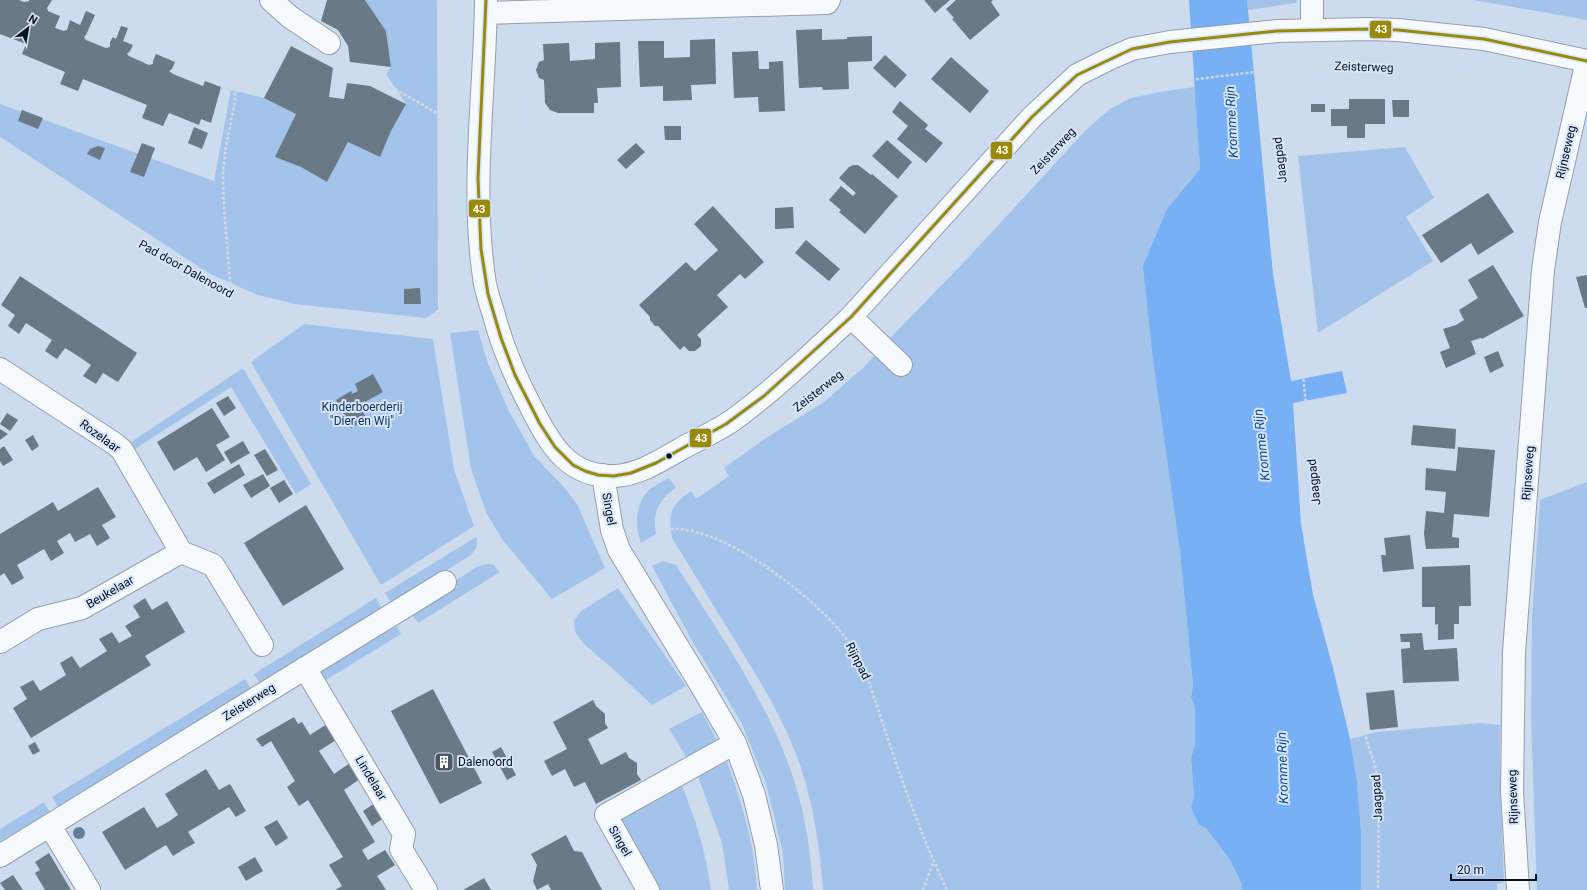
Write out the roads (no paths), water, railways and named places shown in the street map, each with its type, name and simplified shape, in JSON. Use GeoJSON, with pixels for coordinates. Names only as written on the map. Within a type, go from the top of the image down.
{"type":"FeatureCollection","features":[{"type":"Feature","properties":{"kind":"street"},"geometry":{"type":"LineString","coordinates":[[271,0],[290,18],[329,42]]}},
{"type":"Feature","properties":{"kind":"street"},"geometry":{"type":"LineString","coordinates":[[829,0],[827,3],[520,12],[486,6],[478,173],[480,239],[486,286],[498,332],[517,380],[546,434],[561,456],[570,464],[588,472],[603,475],[614,476],[637,471],[663,459],[731,421],[761,398],[851,317],[1032,117],[1077,75],[1132,49],[1170,42],[1312,29],[1398,30],[1484,39],[1587,61]]}},
{"type":"Feature","properties":{"kind":"street"},"geometry":{"type":"LineString","coordinates":[[1312,0],[1312,29]]}},
{"type":"Feature","properties":{"kind":"street","name":"Rijnseweg"},"geometry":{"type":"LineString","coordinates":[[1518,890],[1512,791],[1514,652],[1543,270],[1550,222],[1587,61]]}},
{"type":"Feature","properties":{"kind":"street"},"geometry":{"type":"LineString","coordinates":[[851,317],[901,365]]}},
{"type":"Feature","properties":{"kind":"street","name":"Rozelaar"},"geometry":{"type":"LineString","coordinates":[[0,369],[122,450],[178,554]]}},
{"type":"Feature","properties":{"kind":"street","name":"Singel"},"geometry":{"type":"LineString","coordinates":[[603,475],[612,530],[619,550],[702,685],[734,743],[754,795],[766,845],[772,890]]}},
{"type":"Feature","properties":{"kind":"street"},"geometry":{"type":"LineString","coordinates":[[178,554],[213,565],[262,645]]}},
{"type":"Feature","properties":{"kind":"street","name":"Beukelaar"},"geometry":{"type":"LineString","coordinates":[[0,642],[38,619],[82,608],[178,554]]}},
{"type":"Feature","properties":{"kind":"street","name":"Zeisterweg"},"geometry":{"type":"LineString","coordinates":[[0,856],[445,582]]}},
{"type":"Feature","properties":{"kind":"street","name":"Lindelaar"},"geometry":{"type":"LineString","coordinates":[[305,668],[404,834],[401,849],[426,890]]}},
{"type":"Feature","properties":{"kind":"street","name":"Singel"},"geometry":{"type":"LineString","coordinates":[[648,890],[606,815],[734,743]]}},
{"type":"Feature","properties":{"kind":"street"},"geometry":{"type":"LineString","coordinates":[[55,823],[89,890]]}},
{"type":"Feature","properties":{"kind":"water","name":"Kromme Rijn"},"geometry":{"type":"Polygon","coordinates":[[[1189,0],[1247,0],[1273,274],[1291,381],[1342,371],[1347,393],[1293,403],[1301,524],[1313,595],[1333,668],[1350,739],[1357,781],[1361,832],[1361,890],[1242,890],[1241,883],[1230,860],[1206,828],[1199,825],[1191,808],[1194,796],[1191,758],[1195,744],[1195,708],[1191,697],[1193,685],[1180,551],[1153,359],[1143,266],[1167,209],[1200,169],[1189,0]]]}},
{"type":"Feature","properties":{"kind":"place","name":"Dalenoord"},"geometry":{"type":"Point","coordinates":[444,762]}},
{"type":"Feature","properties":{"kind":"park label","name":"Kinderboerderij \"Dier en Wij\""},"geometry":{"type":"Point","coordinates":[362,414]}}]}
